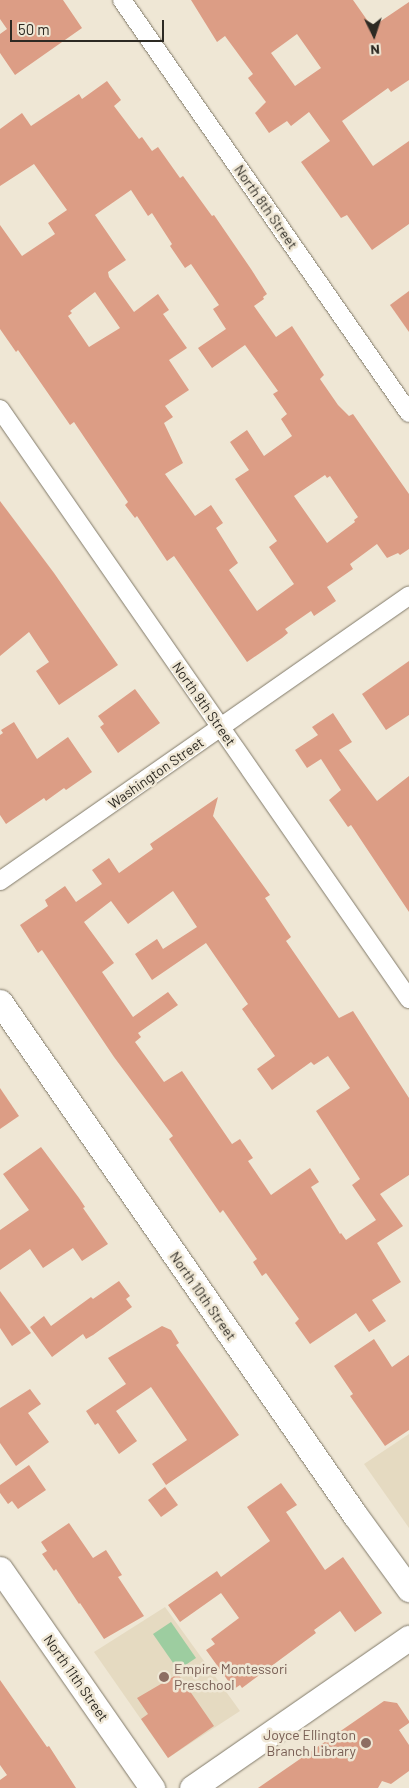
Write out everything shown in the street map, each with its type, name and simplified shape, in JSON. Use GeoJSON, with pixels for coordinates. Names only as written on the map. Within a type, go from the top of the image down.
{"type":"FeatureCollection","features":[{"type":"Feature","properties":{"kind":"main road","name":"North 10th Street"},"geometry":{"type":"LineString","coordinates":[[0,1002],[355,1515],[409,1589]]}},
{"type":"Feature","properties":{"kind":"main road","name":"North 11th Street"},"geometry":{"type":"LineString","coordinates":[[0,1568],[152,1788]]}},
{"type":"Feature","properties":{"kind":"main road"},"geometry":{"type":"LineString","coordinates":[[192,1788],[409,1638]]}},
{"type":"Feature","properties":{"kind":"street","name":"North 8th Street"},"geometry":{"type":"LineString","coordinates":[[122,0],[409,413]]}},
{"type":"Feature","properties":{"kind":"street","name":"North 9th Street"},"geometry":{"type":"LineString","coordinates":[[0,409],[409,998]]}},
{"type":"Feature","properties":{"kind":"street","name":"Washington Street"},"geometry":{"type":"LineString","coordinates":[[0,881],[409,596]]}},
{"type":"Feature","properties":{"kind":"shaded area"},"geometry":{"type":"Polygon","coordinates":[[[409,1434],[409,1528],[364,1464],[409,1434]]]}},
{"type":"Feature","properties":{"kind":"shaded area","name":"Empire Montessori Preschool"},"geometry":{"type":"Polygon","coordinates":[[[165,1607],[240,1711],[168,1758],[94,1652],[165,1607]]]}},
{"type":"Feature","properties":{"kind":"green space"},"geometry":{"type":"Polygon","coordinates":[[[171,1622],[196,1658],[178,1670],[153,1634],[171,1622]]]}},
{"type":"Feature","properties":{"kind":"building"},"geometry":{"type":"Polygon","coordinates":[[[0,0],[63,0],[82,28],[15,75],[0,53],[0,34],[7,29],[0,19],[0,0]]]}},
{"type":"Feature","properties":{"kind":"building"},"geometry":{"type":"Polygon","coordinates":[[[191,0],[353,0],[372,27],[409,2],[409,80],[391,92],[388,88],[342,121],[373,166],[409,141],[409,224],[372,250],[347,215],[341,218],[301,162],[330,141],[309,112],[291,126],[287,121],[269,133],[255,113],[266,102],[248,78],[253,74],[225,36],[217,42],[191,0]],[[297,34],[271,53],[295,86],[321,68],[297,34]]]}},
{"type":"Feature","properties":{"kind":"building"},"geometry":{"type":"Polygon","coordinates":[[[107,81],[121,100],[114,106],[139,139],[142,137],[152,151],[158,147],[180,178],[183,176],[212,216],[214,215],[251,269],[267,294],[263,297],[264,299],[254,306],[276,337],[292,326],[324,375],[320,379],[338,405],[349,416],[353,414],[409,494],[409,549],[400,555],[398,553],[387,558],[377,544],[350,564],[353,569],[327,587],[336,601],[314,616],[311,611],[285,629],[288,633],[282,638],[247,662],[174,556],[167,561],[137,516],[135,518],[125,505],[128,502],[74,422],[70,425],[18,350],[16,352],[0,329],[0,225],[22,256],[55,234],[48,223],[67,210],[34,164],[0,186],[0,129],[22,113],[31,126],[79,94],[82,99],[107,81]],[[131,190],[95,215],[126,260],[108,272],[109,277],[134,312],[158,294],[169,310],[163,314],[187,348],[169,360],[189,390],[165,406],[173,417],[164,423],[183,463],[165,474],[195,516],[211,505],[223,523],[216,528],[238,563],[229,570],[257,611],[294,584],[269,547],[277,541],[235,479],[249,470],[230,442],[247,430],[264,456],[292,436],[281,419],[287,414],[273,394],[278,391],[245,345],[212,368],[198,348],[226,329],[213,309],[219,305],[191,264],[185,268],[170,246],[172,244],[152,213],[148,216],[131,190]],[[95,292],[70,311],[72,313],[68,316],[89,347],[120,328],[95,292]],[[325,475],[294,496],[327,543],[355,522],[354,520],[358,517],[330,476],[327,478],[325,475]]]}},
{"type":"Feature","properties":{"kind":"building"},"geometry":{"type":"Polygon","coordinates":[[[409,291],[409,332],[390,305],[409,291]]]}},
{"type":"Feature","properties":{"kind":"building"},"geometry":{"type":"Polygon","coordinates":[[[0,501],[54,573],[118,665],[59,705],[36,671],[49,662],[29,632],[0,656],[0,501]]]}},
{"type":"Feature","properties":{"kind":"building"},"geometry":{"type":"Polygon","coordinates":[[[409,661],[409,715],[386,730],[362,694],[409,661]]]}},
{"type":"Feature","properties":{"kind":"building"},"geometry":{"type":"Polygon","coordinates":[[[135,689],[160,723],[118,753],[100,727],[104,724],[98,716],[135,689]]]}},
{"type":"Feature","properties":{"kind":"building"},"geometry":{"type":"Polygon","coordinates":[[[333,713],[352,742],[339,750],[377,801],[409,776],[409,912],[351,825],[348,827],[329,800],[341,790],[321,759],[307,768],[295,750],[318,735],[312,727],[333,713]]]}},
{"type":"Feature","properties":{"kind":"building"},"geometry":{"type":"Polygon","coordinates":[[[14,722],[37,759],[68,737],[92,772],[46,801],[44,798],[6,824],[0,815],[0,735],[3,733],[1,730],[14,722]]]}},
{"type":"Feature","properties":{"kind":"building"},"geometry":{"type":"Polygon","coordinates":[[[218,797],[213,816],[270,895],[265,898],[291,937],[286,941],[339,1018],[353,1011],[409,1098],[409,1175],[380,1194],[403,1226],[377,1243],[401,1282],[372,1300],[386,1321],[369,1332],[356,1313],[310,1344],[295,1323],[299,1319],[266,1273],[262,1276],[253,1262],[257,1259],[223,1210],[220,1213],[169,1139],[173,1136],[114,1057],[42,950],[38,953],[20,925],[48,906],[45,900],[65,886],[76,902],[102,884],[92,870],[109,858],[119,873],[153,849],[150,844],[218,797]],[[173,891],[128,924],[111,901],[84,922],[114,963],[102,972],[133,1017],[168,992],[178,1005],[138,1033],[141,1037],[135,1042],[164,1082],[182,1071],[232,1144],[240,1139],[253,1158],[248,1161],[271,1195],[310,1168],[319,1182],[311,1187],[340,1234],[346,1240],[376,1220],[352,1185],[360,1179],[316,1111],[350,1088],[328,1056],[314,1065],[311,1062],[272,1090],[257,1069],[275,1056],[242,1009],[248,1004],[206,943],[152,980],[135,954],[157,939],[163,949],[197,927],[173,891]]]}},
{"type":"Feature","properties":{"kind":"building"},"geometry":{"type":"Polygon","coordinates":[[[0,1088],[19,1116],[0,1129],[0,1088]]]}},
{"type":"Feature","properties":{"kind":"building"},"geometry":{"type":"Polygon","coordinates":[[[41,1147],[79,1198],[85,1207],[83,1208],[108,1244],[82,1261],[73,1248],[43,1268],[30,1249],[0,1270],[0,1230],[29,1210],[3,1174],[41,1147]]]}},
{"type":"Feature","properties":{"kind":"building"},"geometry":{"type":"Polygon","coordinates":[[[119,1281],[130,1296],[126,1299],[132,1307],[86,1339],[83,1334],[52,1357],[30,1327],[44,1316],[51,1326],[91,1297],[93,1299],[119,1281]]]}},
{"type":"Feature","properties":{"kind":"building"},"geometry":{"type":"Polygon","coordinates":[[[0,1291],[31,1333],[12,1346],[0,1328],[0,1291]]]}},
{"type":"Feature","properties":{"kind":"building"},"geometry":{"type":"Polygon","coordinates":[[[162,1326],[171,1330],[179,1343],[176,1345],[239,1435],[166,1485],[152,1464],[187,1440],[151,1387],[116,1411],[137,1441],[119,1454],[98,1423],[95,1425],[86,1411],[126,1384],[108,1358],[162,1326]]]}},
{"type":"Feature","properties":{"kind":"building"},"geometry":{"type":"Polygon","coordinates":[[[374,1339],[392,1367],[409,1355],[409,1430],[385,1446],[350,1396],[353,1394],[334,1366],[374,1339]]]}},
{"type":"Feature","properties":{"kind":"building"},"geometry":{"type":"Polygon","coordinates":[[[30,1389],[41,1404],[28,1413],[49,1442],[16,1466],[0,1443],[0,1408],[30,1389]]]}},
{"type":"Feature","properties":{"kind":"building"},"geometry":{"type":"Polygon","coordinates":[[[29,1465],[46,1490],[18,1509],[12,1501],[8,1504],[0,1493],[0,1485],[29,1465]]]}},
{"type":"Feature","properties":{"kind":"building"},"geometry":{"type":"Polygon","coordinates":[[[281,1483],[297,1505],[286,1512],[325,1570],[343,1557],[382,1613],[355,1632],[340,1611],[314,1630],[316,1633],[242,1688],[240,1685],[234,1689],[206,1650],[215,1644],[211,1639],[239,1618],[221,1593],[180,1622],[168,1605],[217,1571],[221,1577],[270,1541],[247,1507],[281,1483]]]}},
{"type":"Feature","properties":{"kind":"building"},"geometry":{"type":"Polygon","coordinates":[[[165,1487],[178,1505],[161,1517],[148,1500],[165,1487]]]}},
{"type":"Feature","properties":{"kind":"building"},"geometry":{"type":"Polygon","coordinates":[[[69,1523],[93,1558],[106,1550],[122,1575],[118,1577],[144,1616],[104,1639],[56,1569],[54,1571],[42,1554],[47,1551],[41,1542],[69,1523]]]}},
{"type":"Feature","properties":{"kind":"building"},"geometry":{"type":"Polygon","coordinates":[[[178,1674],[214,1726],[168,1758],[141,1719],[148,1714],[137,1698],[178,1674]]]}},
{"type":"Feature","properties":{"kind":"building"},"geometry":{"type":"Polygon","coordinates":[[[0,1680],[47,1747],[49,1746],[76,1788],[0,1788],[0,1780],[7,1775],[0,1765],[0,1680]]]}},
{"type":"Feature","properties":{"kind":"building","name":"Joyce Ellington Branch Library"},"geometry":{"type":"Polygon","coordinates":[[[384,1701],[397,1703],[409,1721],[399,1730],[409,1745],[409,1771],[391,1784],[382,1781],[378,1788],[258,1788],[384,1701]]]}},
{"type":"Feature","properties":{"kind":"place","name":"Empire Montessori Preschool"},"geometry":{"type":"Point","coordinates":[164,1677]}},
{"type":"Feature","properties":{"kind":"place","name":"Joyce Ellington Branch Library"},"geometry":{"type":"Point","coordinates":[366,1743]}}]}
